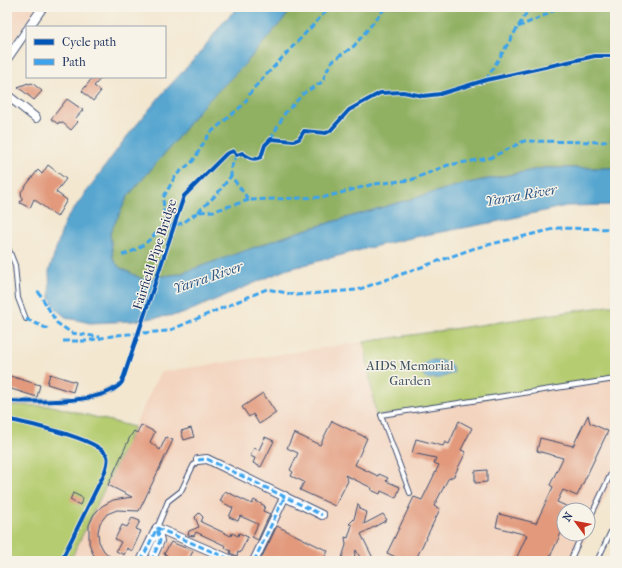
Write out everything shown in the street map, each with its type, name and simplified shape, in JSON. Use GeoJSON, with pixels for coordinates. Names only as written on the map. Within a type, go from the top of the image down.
{"type":"FeatureCollection","features":[{"type":"Feature","properties":{"kind":"street"},"geometry":{"type":"LineString","coordinates":[[30,26],[44,7]]}},
{"type":"Feature","properties":{"kind":"street"},"geometry":{"type":"LineString","coordinates":[[7,59],[26,31]]}},
{"type":"Feature","properties":{"kind":"street"},"geometry":{"type":"LineString","coordinates":[[7,95],[36,118]]}},
{"type":"Feature","properties":{"kind":"street"},"geometry":{"type":"LineString","coordinates":[[198,460],[208,459],[322,515]]}},
{"type":"Feature","properties":{"kind":"street"},"geometry":{"type":"LineString","coordinates":[[254,561],[285,496]]}},
{"type":"Feature","properties":{"kind":"street"},"geometry":{"type":"LineString","coordinates":[[140,561],[157,528]]}},
{"type":"Feature","properties":{"kind":"street"},"geometry":{"type":"LineString","coordinates":[[151,561],[160,541],[157,528]]}},
{"type":"Feature","properties":{"kind":"street"},"geometry":{"type":"LineString","coordinates":[[157,528],[234,561]]}},
{"type":"Feature","properties":{"kind":"lane"},"geometry":{"type":"LineString","coordinates":[[7,245],[15,265],[18,298],[26,319]]}},
{"type":"Feature","properties":{"kind":"lane"},"geometry":{"type":"LineString","coordinates":[[410,493],[382,415],[615,379]]}},
{"type":"Feature","properties":{"kind":"lane"},"geometry":{"type":"LineString","coordinates":[[7,402],[50,402],[99,395],[114,389]]}},
{"type":"Feature","properties":{"kind":"lane"},"geometry":{"type":"LineString","coordinates":[[157,528],[168,501],[181,491],[193,466],[198,460]]}},
{"type":"Feature","properties":{"kind":"lane"},"geometry":{"type":"LineString","coordinates":[[596,505],[615,465]]}},
{"type":"Feature","properties":{"kind":"lane"},"geometry":{"type":"LineString","coordinates":[[597,561],[615,523]]}},
{"type":"Feature","properties":{"kind":"lane"},"geometry":{"type":"LineString","coordinates":[[570,561],[578,542]]}},
{"type":"Feature","properties":{"kind":"shaded area"},"geometry":{"type":"Polygon","coordinates":[[[7,7],[32,7],[35,9],[7,49],[7,7]]]}},
{"type":"Feature","properties":{"kind":"shaded area"},"geometry":{"type":"Polygon","coordinates":[[[615,305],[615,477],[596,517],[596,502],[556,502],[556,542],[584,542],[575,561],[70,561],[160,372],[615,305]]]}},
{"type":"Feature","properties":{"kind":"green space"},"geometry":{"type":"Polygon","coordinates":[[[294,7],[615,7],[615,168],[544,168],[463,184],[301,231],[179,274],[142,279],[119,267],[113,259],[110,233],[128,196],[171,146],[200,109],[245,64],[294,7]]]}},
{"type":"Feature","properties":{"kind":"green space","name":"AIDS Memorial Garden"},"geometry":{"type":"Polygon","coordinates":[[[615,305],[615,377],[376,416],[364,342],[615,305]]]}},
{"type":"Feature","properties":{"kind":"green space"},"geometry":{"type":"Polygon","coordinates":[[[7,405],[52,406],[134,427],[70,561],[7,561],[7,405]]]}},
{"type":"Feature","properties":{"kind":"water","name":"Yarra River"},"geometry":{"type":"Polygon","coordinates":[[[239,7],[294,7],[245,64],[200,109],[171,146],[128,196],[110,233],[113,259],[119,267],[142,279],[179,274],[301,231],[463,184],[544,168],[615,168],[615,205],[566,206],[368,248],[285,270],[182,314],[133,321],[90,323],[67,318],[57,310],[50,298],[49,271],[65,221],[125,139],[162,94],[198,55],[225,20],[239,7]]]}},
{"type":"Feature","properties":{"kind":"water"},"geometry":{"type":"Polygon","coordinates":[[[429,360],[441,361],[449,364],[454,373],[440,378],[427,379],[423,374],[422,367],[429,360]]]}},
{"type":"Feature","properties":{"kind":"building"},"geometry":{"type":"Polygon","coordinates":[[[92,78],[101,78],[94,86],[101,91],[93,101],[82,91],[92,78]]]}},
{"type":"Feature","properties":{"kind":"building"},"geometry":{"type":"Polygon","coordinates":[[[32,83],[42,91],[34,100],[18,87],[32,83]]]}},
{"type":"Feature","properties":{"kind":"building"},"geometry":{"type":"Polygon","coordinates":[[[67,99],[83,110],[75,119],[78,122],[71,130],[63,123],[59,122],[58,124],[51,119],[67,99]]]}},
{"type":"Feature","properties":{"kind":"building"},"geometry":{"type":"Polygon","coordinates":[[[48,165],[66,179],[56,192],[67,200],[57,217],[34,199],[30,208],[20,203],[22,199],[21,192],[38,170],[42,174],[48,165]]]}},
{"type":"Feature","properties":{"kind":"building"},"geometry":{"type":"Polygon","coordinates":[[[50,374],[76,382],[73,392],[47,384],[50,374]]]}},
{"type":"Feature","properties":{"kind":"building"},"geometry":{"type":"Polygon","coordinates":[[[7,375],[40,385],[37,397],[8,388],[7,375]]]}},
{"type":"Feature","properties":{"kind":"building"},"geometry":{"type":"Polygon","coordinates":[[[263,393],[276,413],[259,424],[253,414],[249,417],[242,407],[263,393]]]}},
{"type":"Feature","properties":{"kind":"building"},"geometry":{"type":"Polygon","coordinates":[[[588,415],[590,423],[608,431],[577,496],[563,490],[556,502],[557,542],[548,561],[515,561],[527,535],[496,527],[499,514],[536,523],[553,487],[550,485],[563,458],[537,451],[540,438],[573,446],[588,415]]]}},
{"type":"Feature","properties":{"kind":"building"},"geometry":{"type":"Polygon","coordinates":[[[332,421],[367,438],[355,465],[378,476],[379,474],[388,478],[386,481],[400,487],[396,498],[381,491],[380,494],[371,490],[372,488],[345,475],[348,481],[335,506],[300,490],[304,482],[291,476],[293,472],[290,470],[298,453],[287,448],[294,433],[320,445],[332,421]]]}},
{"type":"Feature","properties":{"kind":"building"},"geometry":{"type":"Polygon","coordinates":[[[459,421],[472,428],[461,450],[466,452],[454,476],[448,479],[434,506],[440,509],[415,561],[404,561],[387,553],[414,497],[422,500],[439,465],[434,463],[436,458],[412,453],[416,439],[443,446],[445,442],[449,444],[459,421]]]}},
{"type":"Feature","properties":{"kind":"building"},"geometry":{"type":"Polygon","coordinates":[[[141,425],[155,432],[150,442],[160,450],[166,437],[173,440],[139,511],[117,510],[107,514],[100,523],[98,532],[99,542],[104,551],[115,561],[100,561],[93,554],[89,543],[89,525],[94,514],[102,506],[113,500],[132,497],[108,485],[130,437],[134,431],[137,433],[141,425]]]}},
{"type":"Feature","properties":{"kind":"building"},"geometry":{"type":"Polygon","coordinates":[[[191,428],[194,437],[184,440],[181,431],[191,428]]]}},
{"type":"Feature","properties":{"kind":"building"},"geometry":{"type":"Polygon","coordinates":[[[265,437],[274,441],[261,467],[253,463],[255,458],[250,456],[254,448],[259,450],[265,437]]]}},
{"type":"Feature","properties":{"kind":"building"},"geometry":{"type":"Polygon","coordinates":[[[487,470],[487,482],[475,483],[475,471],[487,470]]]}},
{"type":"Feature","properties":{"kind":"building"},"geometry":{"type":"Polygon","coordinates":[[[225,491],[252,504],[254,500],[265,506],[263,511],[270,514],[258,540],[252,537],[258,524],[240,516],[238,521],[229,517],[233,508],[220,501],[225,491]]]}},
{"type":"Feature","properties":{"kind":"building"},"geometry":{"type":"Polygon","coordinates":[[[73,493],[83,498],[80,505],[70,500],[73,493]]]}},
{"type":"Feature","properties":{"kind":"building"},"geometry":{"type":"Polygon","coordinates":[[[358,504],[361,510],[367,512],[364,524],[383,514],[387,520],[361,534],[373,558],[367,561],[362,561],[356,550],[353,561],[341,561],[346,545],[345,537],[348,538],[352,525],[349,524],[354,519],[358,504]]]}},
{"type":"Feature","properties":{"kind":"building"},"geometry":{"type":"Polygon","coordinates":[[[199,513],[203,517],[201,522],[231,536],[232,533],[238,536],[239,533],[248,537],[237,556],[230,553],[231,551],[225,548],[226,546],[196,532],[194,536],[188,535],[189,531],[199,527],[195,517],[199,513]]]}},
{"type":"Feature","properties":{"kind":"building"},"geometry":{"type":"Polygon","coordinates":[[[132,518],[140,521],[136,529],[141,531],[132,551],[127,548],[124,555],[116,551],[121,542],[115,539],[122,525],[127,527],[132,518]]]}},
{"type":"Feature","properties":{"kind":"building"},"geometry":{"type":"Polygon","coordinates":[[[277,526],[328,551],[323,561],[260,561],[277,526]]]}},
{"type":"Feature","properties":{"kind":"building"},"geometry":{"type":"Polygon","coordinates":[[[171,542],[193,551],[188,561],[164,561],[167,555],[164,554],[171,542]]]}},
{"type":"Feature","properties":{"kind":"marked path"},"geometry":{"type":"LineString","coordinates":[[249,200],[214,211],[198,212],[183,223],[170,226],[165,224],[163,198],[176,175],[193,161],[209,134],[244,104],[252,90],[330,7]]}},
{"type":"Feature","properties":{"kind":"marked path"},"geometry":{"type":"LineString","coordinates":[[271,139],[285,113],[304,93],[322,82],[331,62],[354,46],[386,7]]}},
{"type":"Feature","properties":{"kind":"marked path"},"geometry":{"type":"LineString","coordinates":[[486,80],[530,7]]}},
{"type":"Feature","properties":{"kind":"marked path"},"geometry":{"type":"LineString","coordinates":[[518,27],[550,13],[558,7]]}},
{"type":"Feature","properties":{"kind":"marked path"},"geometry":{"type":"LineString","coordinates":[[237,155],[231,168],[231,176],[249,200],[325,197],[374,184],[411,180],[448,165],[490,158],[524,141],[603,142],[615,139]]}},
{"type":"Feature","properties":{"kind":"marked path"},"geometry":{"type":"LineString","coordinates":[[198,212],[217,194],[231,176]]}},
{"type":"Feature","properties":{"kind":"marked path"},"geometry":{"type":"LineString","coordinates":[[122,255],[141,247],[165,224]]}},
{"type":"Feature","properties":{"kind":"marked path"},"geometry":{"type":"LineString","coordinates":[[63,341],[86,341],[117,335],[168,331],[267,289],[296,295],[357,290],[475,248],[558,228],[615,229]]}},
{"type":"Feature","properties":{"kind":"marked path"},"geometry":{"type":"LineString","coordinates":[[38,291],[57,323],[72,333],[100,337]]}},
{"type":"Feature","properties":{"kind":"marked path"},"geometry":{"type":"LineString","coordinates":[[26,319],[48,329]]}},
{"type":"Feature","properties":{"kind":"marked path"},"geometry":{"type":"LineString","coordinates":[[198,460],[207,459],[322,515]]}},
{"type":"Feature","properties":{"kind":"marked path"},"geometry":{"type":"LineString","coordinates":[[254,561],[285,496]]}},
{"type":"Feature","properties":{"kind":"marked path"},"geometry":{"type":"LineString","coordinates":[[157,528],[234,561]]}},
{"type":"Feature","properties":{"kind":"marked path"},"geometry":{"type":"LineString","coordinates":[[141,561],[157,528]]}},
{"type":"Feature","properties":{"kind":"marked path"},"geometry":{"type":"LineString","coordinates":[[151,561],[160,541],[157,528]]}},
{"type":"Feature","properties":{"kind":"cycle path","name":"Fairfield Pipe Bridge"},"geometry":{"type":"LineString","coordinates":[[7,401],[34,402],[85,398],[114,389],[122,382],[184,196],[226,154],[233,151],[237,155],[242,153],[249,158],[256,159],[261,157],[265,145],[271,139],[294,141],[299,139],[304,131],[326,133],[330,131],[349,110],[380,93],[403,92],[423,96],[440,94],[486,80],[595,56],[615,56]]}},
{"type":"Feature","properties":{"kind":"cycle path"},"geometry":{"type":"LineString","coordinates":[[7,419],[45,428],[91,443],[101,449],[108,458],[104,474],[61,561]]}}]}
